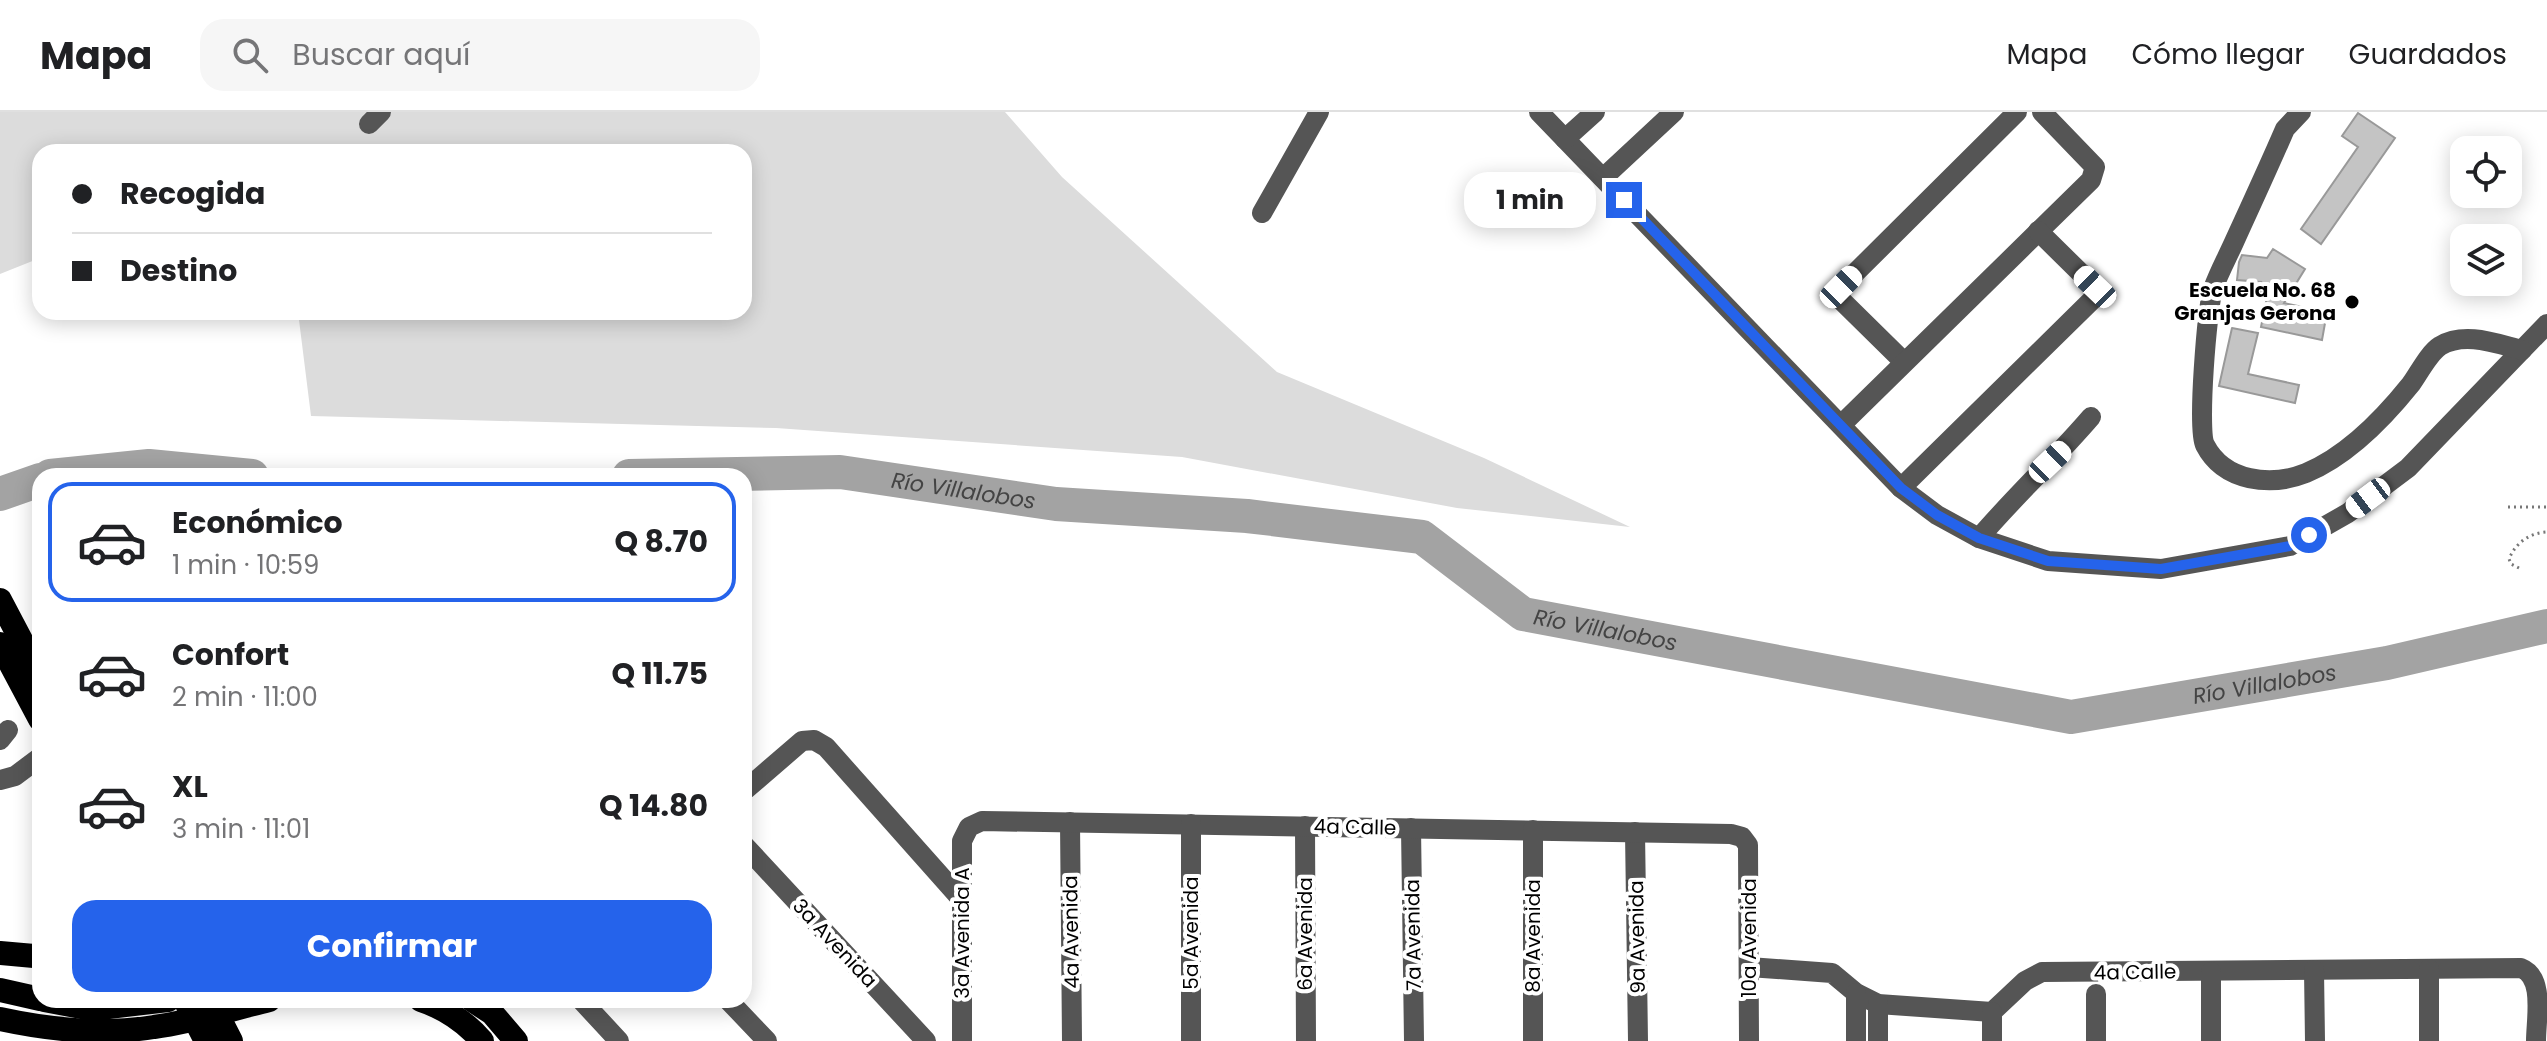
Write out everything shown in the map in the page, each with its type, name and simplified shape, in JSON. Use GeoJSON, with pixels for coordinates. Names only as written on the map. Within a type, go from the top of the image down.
{"type":"FeatureCollection","features":[{"type":"Feature","properties":{"kind":"highway"},"geometry":{"type":"LineString","coordinates":[[0,600],[32,661]]}},
{"type":"Feature","properties":{"kind":"highway"},"geometry":{"type":"LineString","coordinates":[[0,644],[32,704]]}},
{"type":"Feature","properties":{"kind":"highway"},"geometry":{"type":"LineString","coordinates":[[0,953],[32,956]]}},
{"type":"Feature","properties":{"kind":"highway"},"geometry":{"type":"LineString","coordinates":[[0,990],[32,998]]}},
{"type":"Feature","properties":{"kind":"highway"},"geometry":{"type":"LineString","coordinates":[[192,1008],[216,1037]]}},
{"type":"Feature","properties":{"kind":"highway"},"geometry":{"type":"LineString","coordinates":[[211,1008],[216,1037]]}},
{"type":"Feature","properties":{"kind":"highway"},"geometry":{"type":"LineString","coordinates":[[0,1019],[32,1026],[91,1031],[155,1027],[235,1008]]}},
{"type":"Feature","properties":{"kind":"highway"},"geometry":{"type":"LineString","coordinates":[[440,1008],[475,1032],[482,1041]]}},
{"type":"Feature","properties":{"kind":"highway"},"geometry":{"type":"LineString","coordinates":[[484,1008],[516,1041]]}},
{"type":"Feature","properties":{"kind":"street"},"geometry":{"type":"LineString","coordinates":[[1262,213],[1319,112]]}},
{"type":"Feature","properties":{"kind":"street"},"geometry":{"type":"LineString","coordinates":[[1539,112],[1901,488],[1937,515],[1979,538],[2048,561],[2161,569],[2290,546],[2348,513],[2408,468],[2547,324]]}},
{"type":"Feature","properties":{"kind":"street"},"geometry":{"type":"LineString","coordinates":[[1565,139],[1595,112]]}},
{"type":"Feature","properties":{"kind":"street"},"geometry":{"type":"LineString","coordinates":[[1603,178],[1674,112]]}},
{"type":"Feature","properties":{"kind":"street"},"geometry":{"type":"LineString","coordinates":[[1904,362],[1839,298],[1841,287],[2017,112]]}},
{"type":"Feature","properties":{"kind":"street"},"geometry":{"type":"LineString","coordinates":[[1841,425],[2095,174],[2095,167],[2042,112]]}},
{"type":"Feature","properties":{"kind":"street"},"geometry":{"type":"LineString","coordinates":[[2301,112],[2285,129],[2212,291],[2203,365],[2203,442],[2215,461],[2234,475],[2263,480],[2282,480],[2305,473],[2334,460],[2369,429],[2391,408],[2439,347],[2461,338],[2522,350]]}},
{"type":"Feature","properties":{"kind":"street"},"geometry":{"type":"LineString","coordinates":[[1901,488],[2093,299],[2095,287],[2038,231]]}},
{"type":"Feature","properties":{"kind":"street"},"geometry":{"type":"LineString","coordinates":[[1979,538],[2091,417]]}},
{"type":"Feature","properties":{"kind":"street"},"geometry":{"type":"LineString","coordinates":[[752,784],[802,741],[814,740],[826,747],[962,900]]}},
{"type":"Feature","properties":{"kind":"street"},"geometry":{"type":"LineString","coordinates":[[0,780],[15,776],[32,763]]}},
{"type":"Feature","properties":{"kind":"street","name":"4a Calle"},"geometry":{"type":"LineString","coordinates":[[969,827],[982,821],[1070,822],[1731,834],[1742,837]]}},
{"type":"Feature","properties":{"kind":"street","name":"4a Avenida"},"geometry":{"type":"LineString","coordinates":[[1070,822],[1072,1041]]}},
{"type":"Feature","properties":{"kind":"street","name":"5a Avenida"},"geometry":{"type":"LineString","coordinates":[[1191,824],[1191,1041]]}},
{"type":"Feature","properties":{"kind":"street","name":"6a Avenida"},"geometry":{"type":"LineString","coordinates":[[1305,826],[1306,1041]]}},
{"type":"Feature","properties":{"kind":"street","name":"3a Avenida A"},"geometry":{"type":"LineString","coordinates":[[962,1041],[962,841],[969,827]]}},
{"type":"Feature","properties":{"kind":"street","name":"7a Avenida"},"geometry":{"type":"LineString","coordinates":[[1411,828],[1414,1041]]}},
{"type":"Feature","properties":{"kind":"street","name":"8a Avenida"},"geometry":{"type":"LineString","coordinates":[[1533,830],[1533,1041]]}},
{"type":"Feature","properties":{"kind":"street","name":"9a Avenida"},"geometry":{"type":"LineString","coordinates":[[1635,832],[1638,1041]]}},
{"type":"Feature","properties":{"kind":"street","name":"10a Avenida"},"geometry":{"type":"LineString","coordinates":[[1742,837],[1748,845],[1749,1041]]}},
{"type":"Feature","properties":{"kind":"street","name":"3a Avenida"},"geometry":{"type":"LineString","coordinates":[[752,854],[926,1041]]}},
{"type":"Feature","properties":{"kind":"street"},"geometry":{"type":"LineString","coordinates":[[1749,967],[1832,973],[1856,993],[1878,1004],[1992,1012],[1992,1041]]}},
{"type":"Feature","properties":{"kind":"street","name":"4a Calle"},"geometry":{"type":"LineString","coordinates":[[1992,1012],[2025,981],[2042,972],[2521,968],[2531,973],[2536,986],[2536,1041]]}},
{"type":"Feature","properties":{"kind":"street"},"geometry":{"type":"LineString","coordinates":[[2429,969],[2429,1041]]}},
{"type":"Feature","properties":{"kind":"street"},"geometry":{"type":"LineString","coordinates":[[2314,970],[2315,1041]]}},
{"type":"Feature","properties":{"kind":"street"},"geometry":{"type":"LineString","coordinates":[[2211,972],[2211,1041]]}},
{"type":"Feature","properties":{"kind":"street"},"geometry":{"type":"LineString","coordinates":[[1856,993],[1856,1041]]}},
{"type":"Feature","properties":{"kind":"street"},"geometry":{"type":"LineString","coordinates":[[2096,994],[2096,1041]]}},
{"type":"Feature","properties":{"kind":"street"},"geometry":{"type":"LineString","coordinates":[[1878,1004],[1878,1041]]}},
{"type":"Feature","properties":{"kind":"street"},"geometry":{"type":"LineString","coordinates":[[588,1008],[619,1041]]}},
{"type":"Feature","properties":{"kind":"street"},"geometry":{"type":"LineString","coordinates":[[736,1008],[767,1041]]}},
{"type":"Feature","properties":{"kind":"path"},"geometry":{"type":"LineString","coordinates":[[2508,507],[2547,507]]}},
{"type":"Feature","properties":{"kind":"path"},"geometry":{"type":"LineString","coordinates":[[2519,568],[2509,559],[2514,548],[2534,533],[2547,532]]}},
{"type":"Feature","properties":{"kind":"shaded area"},"geometry":{"type":"Polygon","coordinates":[[[0,112],[1005,112],[1062,177],[1277,372],[1484,458],[1630,527],[1457,508],[1182,457],[776,428],[311,416],[299,320],[752,320],[752,144],[32,144],[32,261],[0,274],[0,112]]]}},
{"type":"Feature","properties":{"kind":"building"},"geometry":{"type":"Polygon","coordinates":[[[2358,113],[2395,138],[2321,244],[2301,229],[2358,147],[2342,136],[2358,113]]]}},
{"type":"Feature","properties":{"kind":"building"},"geometry":{"type":"Polygon","coordinates":[[[2273,249],[2305,269],[2284,303],[2327,312],[2322,340],[2261,327],[2267,297],[2257,293],[2261,282],[2237,280],[2239,262],[2242,255],[2267,258],[2273,249]]]}},
{"type":"Feature","properties":{"kind":"building"},"geometry":{"type":"Polygon","coordinates":[[[2232,328],[2258,333],[2248,374],[2299,385],[2295,403],[2219,386],[2232,328]]]}},
{"type":"Feature","properties":{"kind":"waterway","name":"Río Villalobos"},"geometry":{"type":"LineString","coordinates":[[129,468],[170,468]]}},
{"type":"Feature","properties":{"kind":"waterway","name":"Río Villalobos"},"geometry":{"type":"LineString","coordinates":[[752,474],[840,472],[1056,504],[1247,516],[1422,537],[1523,614],[2071,717],[2387,663],[2547,626]]}},
{"type":"Feature","properties":{"kind":"waterway","name":"Río Villalobos"},"geometry":{"type":"LineString","coordinates":[[0,494],[32,483]]}},
{"type":"Feature","properties":{"kind":"place","name":"Escuela No. 68 Granjas Gerona"},"geometry":{"type":"Point","coordinates":[2352,302]}},
{"type":"Feature","properties":{"kind":"route"},"geometry":{"type":"LineString","coordinates":[[1624,200],[1901,488],[1937,515],[1979,538],[2048,561],[2161,569],[2290,546],[2309,535]]}}]}
